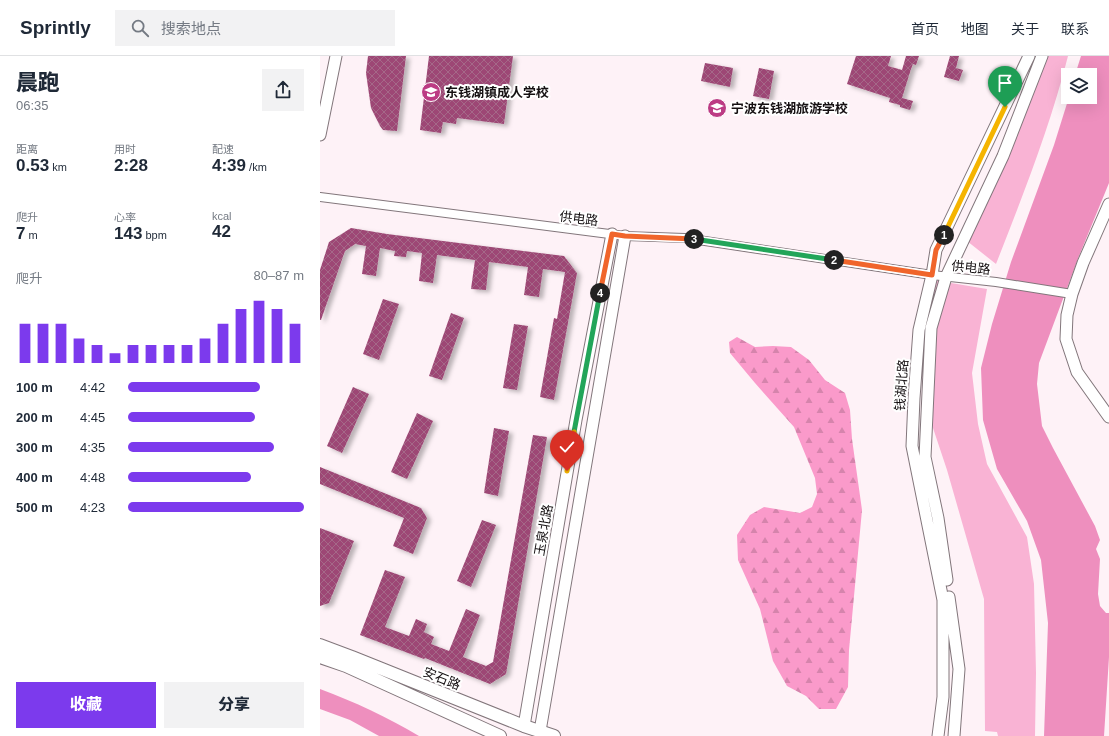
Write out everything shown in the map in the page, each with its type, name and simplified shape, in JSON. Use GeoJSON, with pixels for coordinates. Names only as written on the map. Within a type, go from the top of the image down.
{"type":"FeatureCollection","features":[{"type":"Feature","properties":{"kind":"main road","name":"安石路"},"geometry":{"type":"LineString","coordinates":[[320,645],[352,657],[523,731],[554,736]]}},
{"type":"Feature","properties":{"kind":"main road"},"geometry":{"type":"LineString","coordinates":[[320,657],[346,666],[500,736]]}},
{"type":"Feature","properties":{"kind":"street"},"geometry":{"type":"LineString","coordinates":[[320,135],[336,56]]}},
{"type":"Feature","properties":{"kind":"street","name":"钱湖北路"},"geometry":{"type":"LineString","coordinates":[[938,736],[943,697],[943,600],[912,446],[919,330],[932,275],[936,250],[1029,56]]}},
{"type":"Feature","properties":{"kind":"street","name":"钱湖北路"},"geometry":{"type":"LineString","coordinates":[[954,736],[959,669],[938,518],[925,457],[931,328],[946,277],[1003,156],[1042,56]]}},
{"type":"Feature","properties":{"kind":"street","name":"供电路"},"geometry":{"type":"LineString","coordinates":[[320,198],[625,236],[685,238],[932,275],[996,282],[1067,293]]}},
{"type":"Feature","properties":{"kind":"street"},"geometry":{"type":"LineString","coordinates":[[1109,204],[1083,263],[1067,293],[1066,339],[1077,372],[1109,417]]}},
{"type":"Feature","properties":{"kind":"street","name":"玉泉北路"},"geometry":{"type":"LineString","coordinates":[[523,731],[576,420],[612,234]]}},
{"type":"Feature","properties":{"kind":"street"},"geometry":{"type":"LineString","coordinates":[[539,733],[625,236]]}},
{"type":"Feature","properties":{"kind":"green space"},"geometry":{"type":"Polygon","coordinates":[[[737,337],[755,347],[791,347],[809,360],[825,380],[845,393],[850,410],[852,439],[862,510],[849,650],[848,687],[836,709],[819,709],[806,696],[787,686],[773,661],[760,609],[738,560],[737,535],[750,515],[764,507],[800,513],[812,507],[817,494],[815,478],[794,427],[730,353],[729,342],[737,337]]]}},
{"type":"Feature","properties":{"kind":"shaded area"},"geometry":{"type":"Polygon","coordinates":[[[1048,56],[1068,56],[1065,68],[1061,68],[1061,82],[1026,187],[996,264],[967,241],[998,179],[1048,56]]]}},
{"type":"Feature","properties":{"kind":"shaded area"},"geometry":{"type":"Polygon","coordinates":[[[1081,56],[1109,56],[1109,183],[1079,256],[1039,363],[1037,384],[1042,426],[1095,526],[1100,540],[1096,549],[1100,559],[1098,594],[1100,606],[1106,613],[1109,613],[1109,657],[1104,736],[1044,736],[1048,623],[1041,560],[1027,521],[997,469],[983,420],[981,368],[992,324],[1011,262],[1054,145],[1067,104],[1097,104],[1097,68],[1077,68],[1081,56]]]}},
{"type":"Feature","properties":{"kind":"shaded area"},"geometry":{"type":"Polygon","coordinates":[[[933,280],[987,289],[972,373],[978,424],[987,464],[1027,537],[1034,584],[1036,673],[1035,736],[998,736],[997,732],[985,731],[984,599],[947,470],[933,428],[924,383],[926,322],[933,280]]]}},
{"type":"Feature","properties":{"kind":"shaded area"},"geometry":{"type":"Polygon","coordinates":[[[320,689],[371,710],[419,736],[379,736],[350,720],[320,709],[320,689]]]}},
{"type":"Feature","properties":{"kind":"building"},"geometry":{"type":"Polygon","coordinates":[[[368,56],[406,56],[397,131],[383,130],[371,108],[366,73],[368,56]]]}},
{"type":"Feature","properties":{"kind":"building"},"geometry":{"type":"Polygon","coordinates":[[[429,56],[513,56],[504,124],[457,118],[456,124],[443,122],[441,133],[420,130],[429,56]]]}},
{"type":"Feature","properties":{"kind":"building"},"geometry":{"type":"Polygon","coordinates":[[[856,56],[891,56],[888,66],[902,70],[906,56],[919,56],[916,65],[913,64],[902,98],[913,101],[910,110],[889,102],[890,98],[847,84],[856,56]]]}},
{"type":"Feature","properties":{"kind":"building"},"geometry":{"type":"Polygon","coordinates":[[[950,56],[959,56],[956,68],[963,70],[959,81],[944,77],[950,56]]]}},
{"type":"Feature","properties":{"kind":"building"},"geometry":{"type":"Polygon","coordinates":[[[705,63],[733,68],[730,87],[701,81],[705,63]]]}},
{"type":"Feature","properties":{"kind":"building"},"geometry":{"type":"Polygon","coordinates":[[[759,68],[774,71],[769,99],[753,96],[759,68]]]}},
{"type":"Feature","properties":{"kind":"building"},"geometry":{"type":"Polygon","coordinates":[[[351,228],[387,234],[564,256],[577,273],[554,400],[540,397],[554,318],[557,319],[565,272],[543,269],[539,297],[524,295],[528,267],[489,262],[486,290],[471,289],[475,260],[437,255],[433,283],[419,281],[422,253],[407,251],[406,257],[394,256],[395,251],[380,248],[376,276],[362,274],[366,246],[355,244],[345,251],[320,320],[320,270],[329,242],[351,228]]]}},
{"type":"Feature","properties":{"kind":"building"},"geometry":{"type":"Polygon","coordinates":[[[383,299],[399,304],[379,360],[363,354],[383,299]]]}},
{"type":"Feature","properties":{"kind":"building"},"geometry":{"type":"Polygon","coordinates":[[[451,313],[464,318],[442,380],[429,376],[451,313]]]}},
{"type":"Feature","properties":{"kind":"building"},"geometry":{"type":"Polygon","coordinates":[[[514,324],[528,326],[517,390],[503,388],[514,324]]]}},
{"type":"Feature","properties":{"kind":"building"},"geometry":{"type":"Polygon","coordinates":[[[353,387],[369,394],[342,453],[327,446],[353,387]]]}},
{"type":"Feature","properties":{"kind":"building"},"geometry":{"type":"Polygon","coordinates":[[[417,413],[433,421],[407,479],[391,472],[417,413]]]}},
{"type":"Feature","properties":{"kind":"building"},"geometry":{"type":"Polygon","coordinates":[[[494,428],[509,431],[498,496],[484,493],[494,428]]]}},
{"type":"Feature","properties":{"kind":"building"},"geometry":{"type":"Polygon","coordinates":[[[533,435],[547,437],[506,674],[490,684],[425,658],[424,659],[360,635],[385,570],[405,577],[385,627],[409,636],[416,619],[427,624],[424,632],[434,637],[431,644],[449,651],[466,609],[480,615],[463,657],[486,666],[493,662],[533,435]]]}},
{"type":"Feature","properties":{"kind":"building"},"geometry":{"type":"Polygon","coordinates":[[[320,467],[421,508],[427,518],[413,554],[393,546],[404,518],[320,484],[320,467]]]}},
{"type":"Feature","properties":{"kind":"building"},"geometry":{"type":"Polygon","coordinates":[[[482,520],[496,525],[471,587],[457,581],[482,520]]]}},
{"type":"Feature","properties":{"kind":"building"},"geometry":{"type":"Polygon","coordinates":[[[320,528],[354,541],[329,603],[320,606],[320,528]]]}},
{"type":"Feature","properties":{"kind":"place","name":"东钱湖镇成人学校"},"geometry":{"type":"Point","coordinates":[431,92]}},
{"type":"Feature","properties":{"kind":"place","name":"宁波东钱湖旅游学校"},"geometry":{"type":"Point","coordinates":[717,108]}},
{"type":"Feature","properties":{"kind":"route"},"geometry":{"type":"LineString","coordinates":[[567,471],[612,234],[625,236],[685,238],[932,275],[936,250],[1005,107]]}}]}
